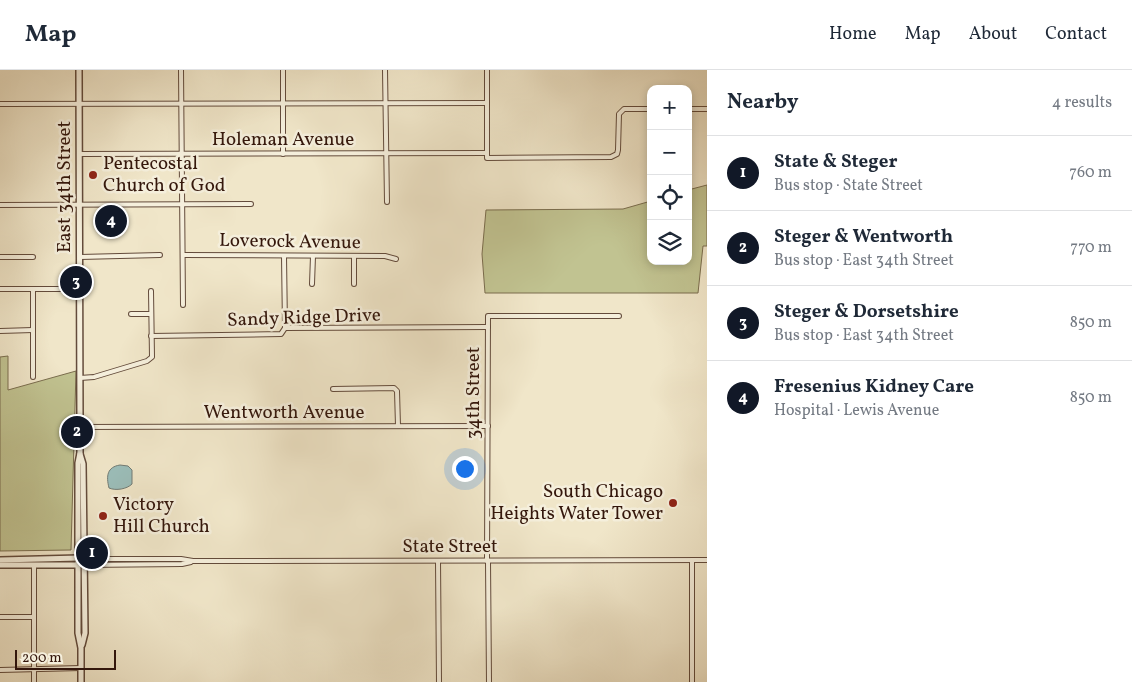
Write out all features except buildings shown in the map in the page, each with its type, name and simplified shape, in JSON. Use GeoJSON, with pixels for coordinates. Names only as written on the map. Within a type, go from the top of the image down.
{"type":"FeatureCollection","features":[{"type":"Feature","properties":{"kind":"street","name":"East 34th Street"},"geometry":{"type":"LineString","coordinates":[[79,70],[80,454]]}},
{"type":"Feature","properties":{"kind":"street"},"geometry":{"type":"LineString","coordinates":[[181,70],[183,305]]}},
{"type":"Feature","properties":{"kind":"street"},"geometry":{"type":"LineString","coordinates":[[283,70],[283,154]]}},
{"type":"Feature","properties":{"kind":"street"},"geometry":{"type":"LineString","coordinates":[[385,70],[387,202]]}},
{"type":"Feature","properties":{"kind":"street"},"geometry":{"type":"LineString","coordinates":[[487,70],[487,158],[611,157],[618,150],[619,114],[624,109],[647,109]]}},
{"type":"Feature","properties":{"kind":"street"},"geometry":{"type":"LineString","coordinates":[[0,104],[487,103]]}},
{"type":"Feature","properties":{"kind":"street"},"geometry":{"type":"LineString","coordinates":[[692,109],[707,109]]}},
{"type":"Feature","properties":{"kind":"street","name":"Holeman Avenue"},"geometry":{"type":"LineString","coordinates":[[80,154],[487,153]]}},
{"type":"Feature","properties":{"kind":"street"},"geometry":{"type":"LineString","coordinates":[[0,205],[251,204]]}},
{"type":"Feature","properties":{"kind":"street","name":"Loverock Avenue"},"geometry":{"type":"LineString","coordinates":[[183,254],[385,256],[396,259]]}},
{"type":"Feature","properties":{"kind":"street"},"geometry":{"type":"LineString","coordinates":[[80,256],[160,255]]}},
{"type":"Feature","properties":{"kind":"street"},"geometry":{"type":"LineString","coordinates":[[284,256],[285,328]]}},
{"type":"Feature","properties":{"kind":"street"},"geometry":{"type":"LineString","coordinates":[[312,284],[313,256]]}},
{"type":"Feature","properties":{"kind":"street"},"geometry":{"type":"LineString","coordinates":[[354,256],[354,284]]}},
{"type":"Feature","properties":{"kind":"street"},"geometry":{"type":"LineString","coordinates":[[0,257],[33,257]]}},
{"type":"Feature","properties":{"kind":"street"},"geometry":{"type":"LineString","coordinates":[[0,289],[80,289]]}},
{"type":"Feature","properties":{"kind":"street"},"geometry":{"type":"LineString","coordinates":[[33,289],[33,377]]}},
{"type":"Feature","properties":{"kind":"street"},"geometry":{"type":"LineString","coordinates":[[80,378],[94,377],[146,361],[152,357],[151,291]]}},
{"type":"Feature","properties":{"kind":"street"},"geometry":{"type":"LineString","coordinates":[[131,314],[151,314]]}},
{"type":"Feature","properties":{"kind":"street","name":"34th Street"},"geometry":{"type":"LineString","coordinates":[[488,682],[488,316],[619,316]]}},
{"type":"Feature","properties":{"kind":"street","name":"Sandy Ridge Drive"},"geometry":{"type":"LineString","coordinates":[[151,336],[282,334],[285,328],[488,327]]}},
{"type":"Feature","properties":{"kind":"street"},"geometry":{"type":"LineString","coordinates":[[0,331],[33,330]]}},
{"type":"Feature","properties":{"kind":"street"},"geometry":{"type":"LineString","coordinates":[[333,388],[394,388],[397,391],[398,426]]}},
{"type":"Feature","properties":{"kind":"street","name":"Wentworth Avenue"},"geometry":{"type":"LineString","coordinates":[[80,427],[488,426]]}},
{"type":"Feature","properties":{"kind":"street"},"geometry":{"type":"LineString","coordinates":[[80,454],[78,463],[78,633],[81,648]]}},
{"type":"Feature","properties":{"kind":"street"},"geometry":{"type":"LineString","coordinates":[[80,454],[83,464],[84,558],[84,633],[81,648],[81,682]]}},
{"type":"Feature","properties":{"kind":"street"},"geometry":{"type":"LineString","coordinates":[[0,560],[84,558]]}},
{"type":"Feature","properties":{"kind":"street","name":"State Street"},"geometry":{"type":"LineString","coordinates":[[84,558],[181,559],[193,562]]}},
{"type":"Feature","properties":{"kind":"street"},"geometry":{"type":"LineString","coordinates":[[692,560],[692,682]]}},
{"type":"Feature","properties":{"kind":"street","name":"State Street"},"geometry":{"type":"LineString","coordinates":[[84,565],[182,564],[193,562],[707,560]]}},
{"type":"Feature","properties":{"kind":"street"},"geometry":{"type":"LineString","coordinates":[[438,561],[438,682]]}},
{"type":"Feature","properties":{"kind":"street"},"geometry":{"type":"LineString","coordinates":[[0,565],[84,565]]}},
{"type":"Feature","properties":{"kind":"street"},"geometry":{"type":"LineString","coordinates":[[34,565],[34,682]]}},
{"type":"Feature","properties":{"kind":"street"},"geometry":{"type":"LineString","coordinates":[[0,617],[33,617]]}},
{"type":"Feature","properties":{"kind":"street"},"geometry":{"type":"LineString","coordinates":[[0,670],[81,668]]}},
{"type":"Feature","properties":{"kind":"green space"},"geometry":{"type":"Polygon","coordinates":[[[707,185],[707,246],[703,246],[698,293],[485,293],[482,254],[486,210],[623,209],[647,202],[647,265],[692,265],[692,189],[707,185]]]}},
{"type":"Feature","properties":{"kind":"green space"},"geometry":{"type":"Polygon","coordinates":[[[8,356],[8,390],[76,371],[71,550],[0,551],[0,357],[8,356]]]}},
{"type":"Feature","properties":{"kind":"water"},"geometry":{"type":"Polygon","coordinates":[[[120,465],[128,466],[132,470],[132,484],[121,489],[109,488],[108,473],[112,468],[120,465]]]}},
{"type":"Feature","properties":{"kind":"place","name":"Pentecostal Church of God"},"geometry":{"type":"Point","coordinates":[93,175]}},
{"type":"Feature","properties":{"kind":"place","name":"Fresenius Kidney Care"},"geometry":{"type":"Point","coordinates":[111,221]}},
{"type":"Feature","properties":{"kind":"place","name":"Steger & Dorsetshire"},"geometry":{"type":"Point","coordinates":[76,282]}},
{"type":"Feature","properties":{"kind":"place","name":"Steger & Wentworth"},"geometry":{"type":"Point","coordinates":[77,432]}},
{"type":"Feature","properties":{"kind":"place","name":"South Chicago Heights Water Tower"},"geometry":{"type":"Point","coordinates":[673,503]}},
{"type":"Feature","properties":{"kind":"place","name":"Victory Hill Church"},"geometry":{"type":"Point","coordinates":[103,516]}},
{"type":"Feature","properties":{"kind":"place","name":"State & Steger"},"geometry":{"type":"Point","coordinates":[92,553]}}]}
